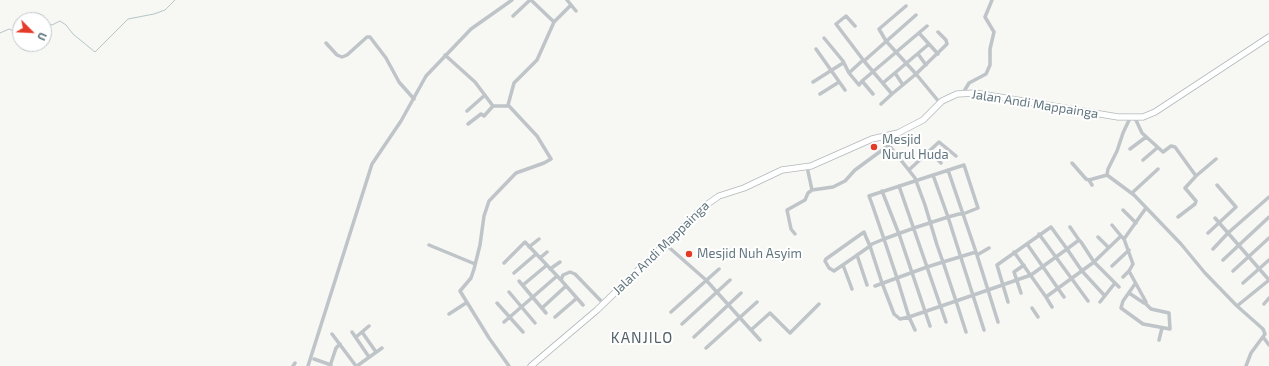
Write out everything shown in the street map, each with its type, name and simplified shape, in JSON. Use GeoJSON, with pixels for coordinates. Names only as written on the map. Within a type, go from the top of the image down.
{"type":"FeatureCollection","features":[{"type":"Feature","properties":{"kind":"main road","name":"Jalan Andi Mappainga"},"geometry":{"type":"LineString","coordinates":[[532,366],[603,303],[664,243],[712,199],[744,188],[782,170],[807,167],[872,139],[898,133],[918,122],[940,103],[952,96],[963,93],[981,94],[1132,118],[1150,115],[1269,37]]}},
{"type":"Feature","properties":{"kind":"street"},"geometry":{"type":"LineString","coordinates":[[308,366],[370,168],[414,99],[426,76],[470,29],[512,0]]}},
{"type":"Feature","properties":{"kind":"street"},"geometry":{"type":"LineString","coordinates":[[513,16],[530,0],[554,22]]}},
{"type":"Feature","properties":{"kind":"street"},"geometry":{"type":"LineString","coordinates":[[567,0],[576,10]]}},
{"type":"Feature","properties":{"kind":"street"},"geometry":{"type":"LineString","coordinates":[[963,93],[969,83],[986,74],[990,65],[990,49],[994,32],[985,17],[992,0]]}},
{"type":"Feature","properties":{"kind":"street"},"geometry":{"type":"LineString","coordinates":[[508,105],[514,83],[536,60],[554,22],[571,5]]}},
{"type":"Feature","properties":{"kind":"street"},"geometry":{"type":"LineString","coordinates":[[906,6],[880,27],[880,31],[940,103]]}},
{"type":"Feature","properties":{"kind":"street"},"geometry":{"type":"LineString","coordinates":[[849,72],[916,15]]}},
{"type":"Feature","properties":{"kind":"street"},"geometry":{"type":"LineString","coordinates":[[855,26],[846,16],[836,24],[863,60],[892,94]]}},
{"type":"Feature","properties":{"kind":"street"},"geometry":{"type":"LineString","coordinates":[[824,38],[858,84],[927,26]]}},
{"type":"Feature","properties":{"kind":"street"},"geometry":{"type":"LineString","coordinates":[[881,104],[926,65],[947,44],[946,40],[938,32]]}},
{"type":"Feature","properties":{"kind":"street"},"geometry":{"type":"LineString","coordinates":[[919,33],[938,54]]}},
{"type":"Feature","properties":{"kind":"street"},"geometry":{"type":"LineString","coordinates":[[326,43],[339,56],[342,57],[347,55],[369,37],[386,58],[399,82],[414,99]]}},
{"type":"Feature","properties":{"kind":"street"},"geometry":{"type":"LineString","coordinates":[[883,83],[929,44]]}},
{"type":"Feature","properties":{"kind":"street"},"geometry":{"type":"LineString","coordinates":[[816,50],[845,90]]}},
{"type":"Feature","properties":{"kind":"street"},"geometry":{"type":"LineString","coordinates":[[918,54],[926,65]]}},
{"type":"Feature","properties":{"kind":"street"},"geometry":{"type":"LineString","coordinates":[[445,55],[475,82],[493,106]]}},
{"type":"Feature","properties":{"kind":"street"},"geometry":{"type":"LineString","coordinates":[[813,82],[843,63]]}},
{"type":"Feature","properties":{"kind":"street"},"geometry":{"type":"LineString","coordinates":[[895,73],[903,85]]}},
{"type":"Feature","properties":{"kind":"street"},"geometry":{"type":"LineString","coordinates":[[862,81],[873,94]]}},
{"type":"Feature","properties":{"kind":"street"},"geometry":{"type":"LineString","coordinates":[[820,94],[839,82]]}},
{"type":"Feature","properties":{"kind":"street"},"geometry":{"type":"LineString","coordinates":[[467,110],[485,95]]}},
{"type":"Feature","properties":{"kind":"street"},"geometry":{"type":"LineString","coordinates":[[468,124],[481,114],[484,116],[493,106],[508,105]]}},
{"type":"Feature","properties":{"kind":"street"},"geometry":{"type":"LineString","coordinates":[[508,105],[537,136],[551,159],[516,173],[490,201],[484,216],[476,264],[471,278],[460,290],[466,303],[509,366]]}},
{"type":"Feature","properties":{"kind":"street"},"geometry":{"type":"LineString","coordinates":[[1108,175],[1108,169],[1118,151],[1122,134],[1132,118],[1146,137],[1157,148],[1163,152],[1171,146],[1174,146],[1196,176]]}},
{"type":"Feature","properties":{"kind":"street"},"geometry":{"type":"LineString","coordinates":[[885,136],[890,145],[910,169],[916,181],[966,332]]}},
{"type":"Feature","properties":{"kind":"street"},"geometry":{"type":"LineString","coordinates":[[1130,149],[1146,137]]}},
{"type":"Feature","properties":{"kind":"street"},"geometry":{"type":"LineString","coordinates":[[910,169],[941,142],[956,156]]}},
{"type":"Feature","properties":{"kind":"street"},"geometry":{"type":"LineString","coordinates":[[795,234],[792,229],[787,210],[805,200],[808,193],[812,190],[827,189],[842,184],[855,170],[890,145]]}},
{"type":"Feature","properties":{"kind":"street"},"geometry":{"type":"LineString","coordinates":[[1143,160],[1157,148]]}},
{"type":"Feature","properties":{"kind":"street"},"geometry":{"type":"LineString","coordinates":[[929,151],[941,163]]}},
{"type":"Feature","properties":{"kind":"street"},"geometry":{"type":"LineString","coordinates":[[1178,217],[1196,204],[1195,200],[1185,188],[1196,176],[1216,159]]}},
{"type":"Feature","properties":{"kind":"street"},"geometry":{"type":"LineString","coordinates":[[1072,163],[1092,185]]}},
{"type":"Feature","properties":{"kind":"street"},"geometry":{"type":"LineString","coordinates":[[915,330],[909,317],[897,278],[884,239],[869,196],[964,165],[978,208],[884,239],[870,246],[832,271],[826,264],[825,260],[862,232],[866,235],[870,246],[882,284],[896,317],[900,319],[909,317],[940,307],[1031,275],[1079,240]]}},
{"type":"Feature","properties":{"kind":"street"},"geometry":{"type":"LineString","coordinates":[[807,167],[812,190]]}},
{"type":"Feature","properties":{"kind":"street"},"geometry":{"type":"LineString","coordinates":[[1132,193],[1158,169]]}},
{"type":"Feature","properties":{"kind":"street"},"geometry":{"type":"LineString","coordinates":[[948,170],[977,253],[998,322]]}},
{"type":"Feature","properties":{"kind":"street"},"geometry":{"type":"LineString","coordinates":[[934,175],[984,330]]}},
{"type":"Feature","properties":{"kind":"street"},"geometry":{"type":"LineString","coordinates":[[1089,180],[1108,175]]}},
{"type":"Feature","properties":{"kind":"street"},"geometry":{"type":"LineString","coordinates":[[1108,175],[1132,193],[1181,244],[1199,267],[1237,306],[1263,329],[1265,333],[1251,353],[1246,366]]}},
{"type":"Feature","properties":{"kind":"street"},"geometry":{"type":"LineString","coordinates":[[1208,233],[1236,207],[1217,185]]}},
{"type":"Feature","properties":{"kind":"street"},"geometry":{"type":"LineString","coordinates":[[899,186],[946,322]]}},
{"type":"Feature","properties":{"kind":"street"},"geometry":{"type":"LineString","coordinates":[[882,191],[899,234],[930,326]]}},
{"type":"Feature","properties":{"kind":"street"},"geometry":{"type":"LineString","coordinates":[[1212,249],[1269,197]]}},
{"type":"Feature","properties":{"kind":"street"},"geometry":{"type":"LineString","coordinates":[[1124,239],[1146,208]]}},
{"type":"Feature","properties":{"kind":"street"},"geometry":{"type":"LineString","coordinates":[[1123,210],[1136,223]]}},
{"type":"Feature","properties":{"kind":"street"},"geometry":{"type":"LineString","coordinates":[[1222,260],[1269,217]]}},
{"type":"Feature","properties":{"kind":"street"},"geometry":{"type":"LineString","coordinates":[[1215,218],[1269,280],[1237,306]]}},
{"type":"Feature","properties":{"kind":"street"},"geometry":{"type":"LineString","coordinates":[[1112,225],[1124,239],[1133,264],[1123,277]]}},
{"type":"Feature","properties":{"kind":"street"},"geometry":{"type":"LineString","coordinates":[[1008,302],[1002,286],[998,265],[1039,234],[1052,227],[1068,248],[1082,271],[1104,295]]}},
{"type":"Feature","properties":{"kind":"street"},"geometry":{"type":"LineString","coordinates":[[1070,227],[1095,261],[1119,287]]}},
{"type":"Feature","properties":{"kind":"street"},"geometry":{"type":"LineString","coordinates":[[1039,234],[1071,280],[1088,301]]}},
{"type":"Feature","properties":{"kind":"street"},"geometry":{"type":"LineString","coordinates":[[1046,297],[1095,261],[1121,236]]}},
{"type":"Feature","properties":{"kind":"street"},"geometry":{"type":"LineString","coordinates":[[1098,238],[1108,247]]}},
{"type":"Feature","properties":{"kind":"street"},"geometry":{"type":"LineString","coordinates":[[1234,271],[1269,238]]}},
{"type":"Feature","properties":{"kind":"street"},"geometry":{"type":"LineString","coordinates":[[530,247],[539,239]]}},
{"type":"Feature","properties":{"kind":"street"},"geometry":{"type":"LineString","coordinates":[[504,263],[525,242],[583,304]]}},
{"type":"Feature","properties":{"kind":"street"},"geometry":{"type":"LineString","coordinates":[[664,243],[706,280],[760,340]]}},
{"type":"Feature","properties":{"kind":"street"},"geometry":{"type":"LineString","coordinates":[[1027,244],[1064,297]]}},
{"type":"Feature","properties":{"kind":"street"},"geometry":{"type":"LineString","coordinates":[[429,245],[476,264]]}},
{"type":"Feature","properties":{"kind":"street"},"geometry":{"type":"LineString","coordinates":[[875,286],[927,267],[977,253],[989,248]]}},
{"type":"Feature","properties":{"kind":"street"},"geometry":{"type":"LineString","coordinates":[[1112,266],[1129,250]]}},
{"type":"Feature","properties":{"kind":"street"},"geometry":{"type":"LineString","coordinates":[[540,258],[547,252]]}},
{"type":"Feature","properties":{"kind":"street"},"geometry":{"type":"LineString","coordinates":[[1014,252],[1052,307]]}},
{"type":"Feature","properties":{"kind":"street"},"geometry":{"type":"LineString","coordinates":[[514,273],[536,254]]}},
{"type":"Feature","properties":{"kind":"street"},"geometry":{"type":"LineString","coordinates":[[857,255],[867,285]]}},
{"type":"Feature","properties":{"kind":"street"},"geometry":{"type":"LineString","coordinates":[[1244,283],[1269,260]]}},
{"type":"Feature","properties":{"kind":"street"},"geometry":{"type":"LineString","coordinates":[[550,269],[560,262]]}},
{"type":"Feature","properties":{"kind":"street"},"geometry":{"type":"LineString","coordinates":[[523,285],[546,265]]}},
{"type":"Feature","properties":{"kind":"street"},"geometry":{"type":"LineString","coordinates":[[843,265],[852,289]]}},
{"type":"Feature","properties":{"kind":"street"},"geometry":{"type":"LineString","coordinates":[[1021,293],[1015,272],[1024,265]]}},
{"type":"Feature","properties":{"kind":"street"},"geometry":{"type":"LineString","coordinates":[[671,312],[719,268]]}},
{"type":"Feature","properties":{"kind":"street"},"geometry":{"type":"LineString","coordinates":[[1129,271],[1146,301],[1145,303]]}},
{"type":"Feature","properties":{"kind":"street"},"geometry":{"type":"LineString","coordinates":[[561,280],[563,275],[570,272],[575,274],[603,303]]}},
{"type":"Feature","properties":{"kind":"street"},"geometry":{"type":"LineString","coordinates":[[504,322],[557,276]]}},
{"type":"Feature","properties":{"kind":"street"},"geometry":{"type":"LineString","coordinates":[[682,324],[730,280]]}},
{"type":"Feature","properties":{"kind":"street"},"geometry":{"type":"LineString","coordinates":[[519,281],[546,313]]}},
{"type":"Feature","properties":{"kind":"street"},"geometry":{"type":"LineString","coordinates":[[1100,302],[1115,283]]}},
{"type":"Feature","properties":{"kind":"street"},"geometry":{"type":"LineString","coordinates":[[1129,293],[1145,303],[1151,309],[1169,313],[1170,330],[1143,324],[1122,309],[1121,305],[1129,293],[1135,284]]}},
{"type":"Feature","properties":{"kind":"street"},"geometry":{"type":"LineString","coordinates":[[542,308],[566,286]]}},
{"type":"Feature","properties":{"kind":"street"},"geometry":{"type":"LineString","coordinates":[[509,292],[535,323]]}},
{"type":"Feature","properties":{"kind":"street"},"geometry":{"type":"LineString","coordinates":[[694,337],[741,293]]}},
{"type":"Feature","properties":{"kind":"street"},"geometry":{"type":"LineString","coordinates":[[554,318],[577,298]]}},
{"type":"Feature","properties":{"kind":"street"},"geometry":{"type":"LineString","coordinates":[[1264,304],[1269,298]]}},
{"type":"Feature","properties":{"kind":"street"},"geometry":{"type":"LineString","coordinates":[[706,348],[757,302]]}},
{"type":"Feature","properties":{"kind":"street"},"geometry":{"type":"LineString","coordinates":[[449,314],[466,303]]}},
{"type":"Feature","properties":{"kind":"street"},"geometry":{"type":"LineString","coordinates":[[497,303],[523,332]]}},
{"type":"Feature","properties":{"kind":"street"},"geometry":{"type":"LineString","coordinates":[[751,330],[770,313],[790,333],[819,304]]}},
{"type":"Feature","properties":{"kind":"street"},"geometry":{"type":"LineString","coordinates":[[1032,308],[1038,317]]}},
{"type":"Feature","properties":{"kind":"street"},"geometry":{"type":"LineString","coordinates":[[356,337],[369,326]]}},
{"type":"Feature","properties":{"kind":"street"},"geometry":{"type":"LineString","coordinates":[[1159,340],[1162,328]]}},
{"type":"Feature","properties":{"kind":"street"},"geometry":{"type":"LineString","coordinates":[[352,332],[369,357]]}},
{"type":"Feature","properties":{"kind":"street"},"geometry":{"type":"LineString","coordinates":[[362,332],[376,352]]}},
{"type":"Feature","properties":{"kind":"street"},"geometry":{"type":"LineString","coordinates":[[332,334],[356,366],[382,348]]}},
{"type":"Feature","properties":{"kind":"street"},"geometry":{"type":"LineString","coordinates":[[1263,337],[1269,345]]}},
{"type":"Feature","properties":{"kind":"street"},"geometry":{"type":"LineString","coordinates":[[314,359],[331,366],[336,348],[340,344]]}},
{"type":"Feature","properties":{"kind":"waterway"},"geometry":{"type":"LineString","coordinates":[[52,25],[60,21],[95,52],[128,19],[154,14],[165,10],[175,0]]}},
{"type":"Feature","properties":{"kind":"waterway"},"geometry":{"type":"LineString","coordinates":[[0,33],[9,29],[12,30]]}},
{"type":"Feature","properties":{"kind":"place","name":"Mesjid Nurul Huda"},"geometry":{"type":"Point","coordinates":[874,147]}},
{"type":"Feature","properties":{"kind":"place","name":"Mesjid Nuh Asyim"},"geometry":{"type":"Point","coordinates":[689,254]}},
{"type":"Feature","properties":{"kind":"district","name":"KANJILO"},"geometry":{"type":"Point","coordinates":[642,338]}}]}
